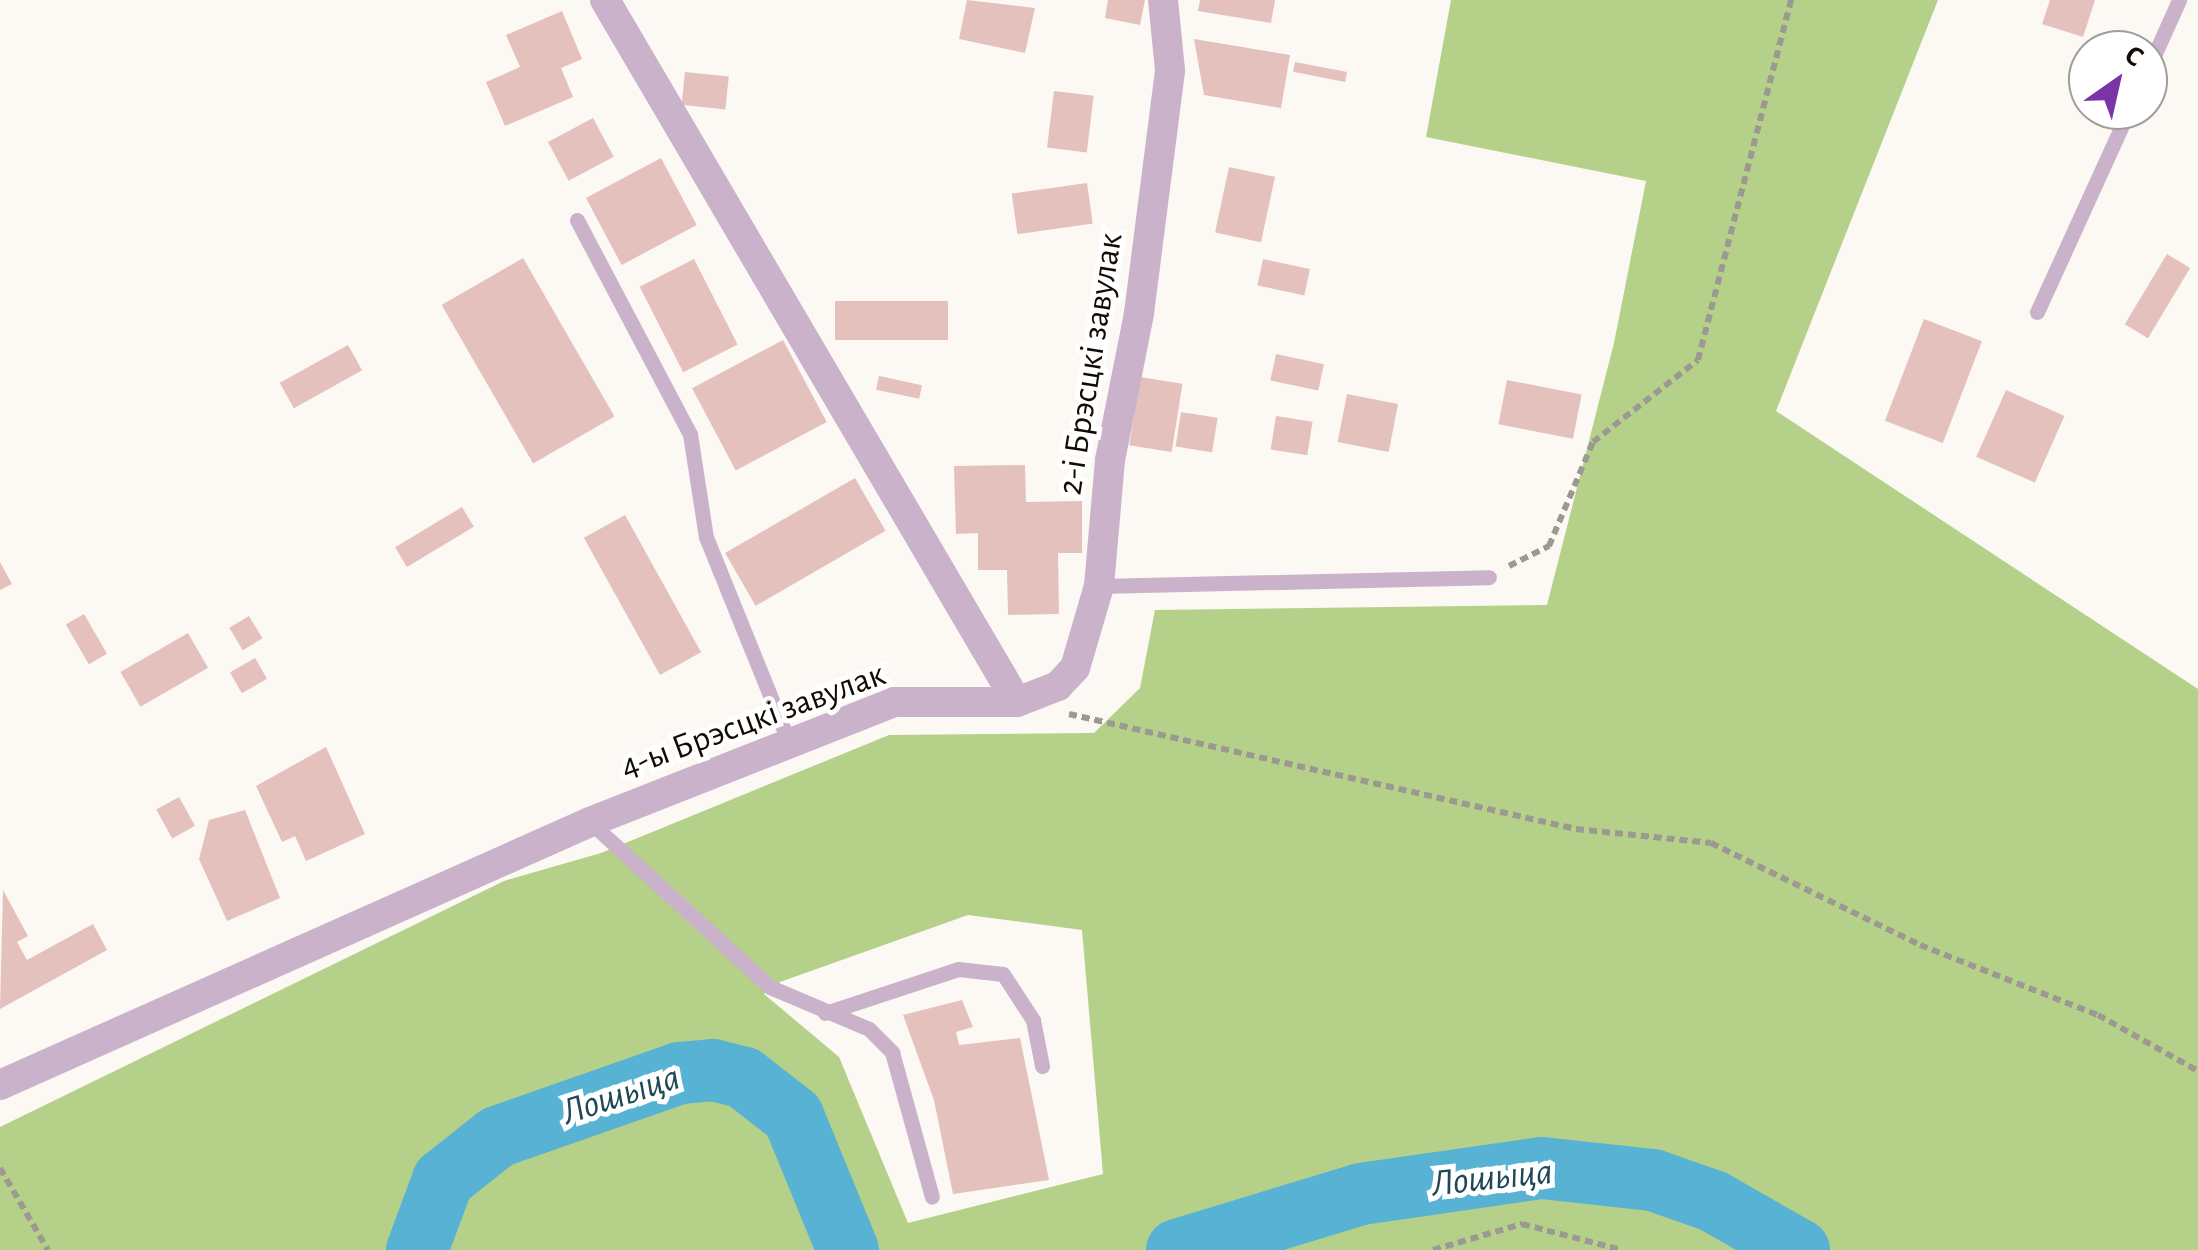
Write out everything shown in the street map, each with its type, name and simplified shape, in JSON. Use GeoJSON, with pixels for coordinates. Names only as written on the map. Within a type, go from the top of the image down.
{"type":"FeatureCollection","features":[{"type":"Feature","properties":{"kind":"street"},"geometry":{"type":"LineString","coordinates":[[604,0],[1017,702]]}},
{"type":"Feature","properties":{"kind":"street","name":"2-і Брэсцкі завулак"},"geometry":{"type":"LineString","coordinates":[[1017,702],[1058,686],[1075,668],[1098,586],[1110,460],[1138,313],[1170,70],[1162,0]]}},
{"type":"Feature","properties":{"kind":"street","name":"4-ы Брэсцкі завулак"},"geometry":{"type":"LineString","coordinates":[[0,1085],[590,822],[894,702],[1017,702]]}},
{"type":"Feature","properties":{"kind":"lane"},"geometry":{"type":"LineString","coordinates":[[2165,30],[2179,0]]}},
{"type":"Feature","properties":{"kind":"lane"},"geometry":{"type":"LineString","coordinates":[[2037,312],[2120,130]]}},
{"type":"Feature","properties":{"kind":"lane"},"geometry":{"type":"LineString","coordinates":[[576,220],[690,434],[706,536],[788,742]]}},
{"type":"Feature","properties":{"kind":"lane"},"geometry":{"type":"LineString","coordinates":[[1098,586],[1488,576]]}},
{"type":"Feature","properties":{"kind":"lane"},"geometry":{"type":"LineString","coordinates":[[590,822],[770,987],[869,1030],[892,1052],[932,1198]]}},
{"type":"Feature","properties":{"kind":"lane"},"geometry":{"type":"LineString","coordinates":[[826,1013],[958,969],[1003,974],[1034,1020],[1042,1066]]}},
{"type":"Feature","properties":{"kind":"path"},"geometry":{"type":"LineString","coordinates":[[1488,576],[1549,546],[1593,442],[1698,360],[1791,0]]}},
{"type":"Feature","properties":{"kind":"path"},"geometry":{"type":"LineString","coordinates":[[1017,702],[1576,828],[1711,843],[1920,946],[2098,1015],[2198,1070]]}},
{"type":"Feature","properties":{"kind":"path"},"geometry":{"type":"LineString","coordinates":[[0,1168],[48,1250]]}},
{"type":"Feature","properties":{"kind":"path"},"geometry":{"type":"LineString","coordinates":[[1433,1250],[1522,1224],[1622,1250]]}},
{"type":"Feature","properties":{"kind":"green space"},"geometry":{"type":"Polygon","coordinates":[[[1451,0],[1938,0],[1776,411],[2198,689],[2198,1250],[0,1250],[0,1127],[504,881],[601,853],[889,735],[1094,733],[1140,688],[1155,610],[1547,605],[1614,343],[1646,181],[1426,137],[1451,0]],[[968,915],[780,982],[764,994],[839,1057],[908,1223],[1103,1174],[1082,930],[968,915]]]}},
{"type":"Feature","properties":{"kind":"building"},"geometry":{"type":"Polygon","coordinates":[[[967,0],[1035,8],[1025,53],[959,39],[967,0]]]}},
{"type":"Feature","properties":{"kind":"building"},"geometry":{"type":"Polygon","coordinates":[[[1108,0],[1145,0],[1140,25],[1105,18],[1108,0]]]}},
{"type":"Feature","properties":{"kind":"building"},"geometry":{"type":"Polygon","coordinates":[[[1200,0],[1275,0],[1271,23],[1198,11],[1200,0]]]}},
{"type":"Feature","properties":{"kind":"building"},"geometry":{"type":"Polygon","coordinates":[[[2050,0],[2095,0],[2085,30],[2068,32],[2042,24],[2050,0]]]}},
{"type":"Feature","properties":{"kind":"building"},"geometry":{"type":"Polygon","coordinates":[[[562,11],[582,59],[561,68],[573,97],[505,126],[486,82],[520,67],[506,35],[562,11]]]}},
{"type":"Feature","properties":{"kind":"building"},"geometry":{"type":"Polygon","coordinates":[[[1194,39],[1290,55],[1281,108],[1204,95],[1194,39]]]}},
{"type":"Feature","properties":{"kind":"building"},"geometry":{"type":"Polygon","coordinates":[[[1295,62],[1347,72],[1345,82],[1293,72],[1295,62]]]}},
{"type":"Feature","properties":{"kind":"building"},"geometry":{"type":"Polygon","coordinates":[[[685,72],[729,77],[725,109],[682,105],[685,72]]]}},
{"type":"Feature","properties":{"kind":"building"},"geometry":{"type":"Polygon","coordinates":[[[1054,91],[1094,96],[1087,152],[1047,148],[1054,91]]]}},
{"type":"Feature","properties":{"kind":"building"},"geometry":{"type":"Polygon","coordinates":[[[593,118],[614,157],[569,181],[548,142],[593,118]]]}},
{"type":"Feature","properties":{"kind":"building"},"geometry":{"type":"Polygon","coordinates":[[[661,158],[697,225],[622,265],[586,198],[661,158]]]}},
{"type":"Feature","properties":{"kind":"building"},"geometry":{"type":"Polygon","coordinates":[[[1229,167],[1275,177],[1261,242],[1215,233],[1229,167]]]}},
{"type":"Feature","properties":{"kind":"building"},"geometry":{"type":"Polygon","coordinates":[[[1087,183],[1093,224],[1017,234],[1012,194],[1087,183]]]}},
{"type":"Feature","properties":{"kind":"building"},"geometry":{"type":"Polygon","coordinates":[[[2167,254],[2190,268],[2148,338],[2125,324],[2167,254]]]}},
{"type":"Feature","properties":{"kind":"building"},"geometry":{"type":"Polygon","coordinates":[[[523,258],[614,416],[533,463],[442,305],[523,258]]]}},
{"type":"Feature","properties":{"kind":"building"},"geometry":{"type":"Polygon","coordinates":[[[694,259],[738,345],[683,372],[640,287],[694,259]]]}},
{"type":"Feature","properties":{"kind":"building"},"geometry":{"type":"Polygon","coordinates":[[[1263,259],[1310,269],[1304,295],[1257,285],[1263,259]]]}},
{"type":"Feature","properties":{"kind":"building"},"geometry":{"type":"Polygon","coordinates":[[[835,301],[948,301],[948,340],[835,340],[835,301]]]}},
{"type":"Feature","properties":{"kind":"building"},"geometry":{"type":"Polygon","coordinates":[[[1924,319],[1982,341],[1943,443],[1885,421],[1924,319]]]}},
{"type":"Feature","properties":{"kind":"building"},"geometry":{"type":"Polygon","coordinates":[[[783,340],[827,422],[736,470],[692,388],[783,340]]]}},
{"type":"Feature","properties":{"kind":"building"},"geometry":{"type":"Polygon","coordinates":[[[348,345],[362,370],[294,408],[280,383],[348,345]]]}},
{"type":"Feature","properties":{"kind":"building"},"geometry":{"type":"Polygon","coordinates":[[[1276,354],[1324,364],[1318,391],[1270,380],[1276,354]]]}},
{"type":"Feature","properties":{"kind":"building"},"geometry":{"type":"Polygon","coordinates":[[[879,376],[922,385],[919,399],[876,390],[879,376]]]}},
{"type":"Feature","properties":{"kind":"building"},"geometry":{"type":"Polygon","coordinates":[[[1140,377],[1182,384],[1172,452],[1129,445],[1140,377]]]}},
{"type":"Feature","properties":{"kind":"building"},"geometry":{"type":"Polygon","coordinates":[[[1507,380],[1582,395],[1573,439],[1498,424],[1507,380]]]}},
{"type":"Feature","properties":{"kind":"building"},"geometry":{"type":"Polygon","coordinates":[[[2006,390],[2064,416],[2035,483],[1976,457],[2006,390]]]}},
{"type":"Feature","properties":{"kind":"building"},"geometry":{"type":"Polygon","coordinates":[[[1347,394],[1398,404],[1389,452],[1338,442],[1347,394]]]}},
{"type":"Feature","properties":{"kind":"building"},"geometry":{"type":"Polygon","coordinates":[[[1181,412],[1218,418],[1212,452],[1176,447],[1181,412]]]}},
{"type":"Feature","properties":{"kind":"building"},"geometry":{"type":"Polygon","coordinates":[[[1276,416],[1313,422],[1307,455],[1271,450],[1276,416]]]}},
{"type":"Feature","properties":{"kind":"building"},"geometry":{"type":"Polygon","coordinates":[[[1025,465],[1026,502],[1082,501],[1082,553],[1058,553],[1059,614],[1008,615],[1007,570],[978,570],[978,533],[956,534],[954,466],[1025,465]]]}},
{"type":"Feature","properties":{"kind":"building"},"geometry":{"type":"Polygon","coordinates":[[[855,478],[886,531],[756,606],[725,553],[855,478]]]}},
{"type":"Feature","properties":{"kind":"building"},"geometry":{"type":"Polygon","coordinates":[[[462,507],[474,527],[407,567],[395,547],[462,507]]]}},
{"type":"Feature","properties":{"kind":"building"},"geometry":{"type":"Polygon","coordinates":[[[625,515],[701,652],[660,675],[584,538],[625,515]]]}},
{"type":"Feature","properties":{"kind":"building"},"geometry":{"type":"Polygon","coordinates":[[[0,562],[12,584],[0,590],[0,562]]]}},
{"type":"Feature","properties":{"kind":"building"},"geometry":{"type":"Polygon","coordinates":[[[84,614],[107,654],[89,664],[66,624],[84,614]]]}},
{"type":"Feature","properties":{"kind":"building"},"geometry":{"type":"Polygon","coordinates":[[[249,616],[262,638],[243,650],[229,628],[249,616]]]}},
{"type":"Feature","properties":{"kind":"building"},"geometry":{"type":"Polygon","coordinates":[[[188,633],[208,668],[140,707],[120,672],[188,633]]]}},
{"type":"Feature","properties":{"kind":"building"},"geometry":{"type":"Polygon","coordinates":[[[255,658],[267,679],[242,693],[230,672],[255,658]]]}},
{"type":"Feature","properties":{"kind":"building"},"geometry":{"type":"Polygon","coordinates":[[[326,747],[365,834],[306,861],[295,836],[282,842],[256,786],[326,747]]]}},
{"type":"Feature","properties":{"kind":"building"},"geometry":{"type":"Polygon","coordinates":[[[179,797],[195,826],[172,838],[156,810],[179,797]]]}},
{"type":"Feature","properties":{"kind":"building"},"geometry":{"type":"Polygon","coordinates":[[[245,810],[280,898],[227,921],[199,859],[209,820],[245,810]]]}},
{"type":"Feature","properties":{"kind":"building"},"geometry":{"type":"Polygon","coordinates":[[[3,890],[28,936],[17,942],[27,960],[93,924],[107,950],[0,1009],[3,890]]]}},
{"type":"Feature","properties":{"kind":"building"},"geometry":{"type":"Polygon","coordinates":[[[962,1000],[973,1027],[956,1032],[959,1045],[1020,1038],[1049,1180],[953,1194],[934,1100],[903,1015],[962,1000]]]}},
{"type":"Feature","properties":{"kind":"waterway","name":"Лошыца"},"geometry":{"type":"LineString","coordinates":[[417,1250],[443,1180],[497,1137],[680,1073],[713,1070],[744,1078],[793,1116],[848,1250]]}},
{"type":"Feature","properties":{"kind":"waterway","name":"Лошыца"},"geometry":{"type":"LineString","coordinates":[[1177,1250],[1361,1194],[1542,1168],[1653,1180],[1713,1201],[1799,1250]]}}]}
